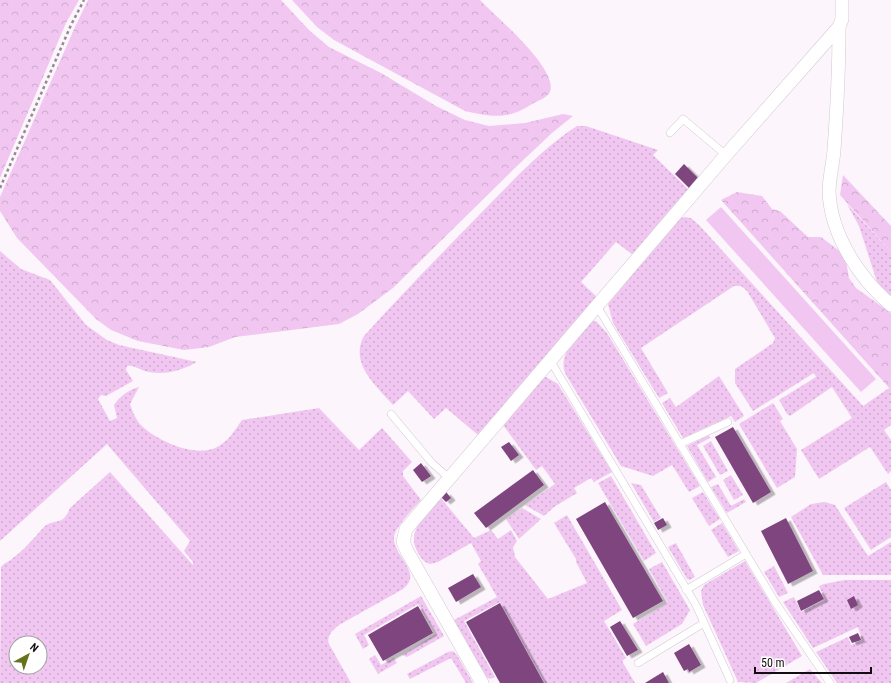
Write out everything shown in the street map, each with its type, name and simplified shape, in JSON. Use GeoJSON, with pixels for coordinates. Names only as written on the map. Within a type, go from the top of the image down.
{"type":"FeatureCollection","features":[{"type":"Feature","properties":{"kind":"street"},"geometry":{"type":"LineString","coordinates":[[842,0],[842,19],[839,27],[839,70],[829,192],[833,213],[842,239],[853,261],[870,284],[891,305]]}},
{"type":"Feature","properties":{"kind":"street"},"geometry":{"type":"LineString","coordinates":[[482,683],[407,551],[403,542],[406,529],[726,155],[839,27]]}},
{"type":"Feature","properties":{"kind":"lane"},"geometry":{"type":"LineString","coordinates":[[670,133],[683,119],[726,155]]}},
{"type":"Feature","properties":{"kind":"lane"},"geometry":{"type":"LineString","coordinates":[[597,306],[775,602],[830,683]]}},
{"type":"Feature","properties":{"kind":"lane"},"geometry":{"type":"LineString","coordinates":[[550,360],[686,590],[704,623],[730,680]]}},
{"type":"Feature","properties":{"kind":"lane"},"geometry":{"type":"LineString","coordinates":[[391,414],[432,463],[449,478]]}},
{"type":"Feature","properties":{"kind":"lane"},"geometry":{"type":"LineString","coordinates":[[680,444],[728,422]]}},
{"type":"Feature","properties":{"kind":"lane"},"geometry":{"type":"LineString","coordinates":[[686,590],[746,554]]}},
{"type":"Feature","properties":{"kind":"lane"},"geometry":{"type":"LineString","coordinates":[[638,663],[704,623]]}},
{"type":"Feature","properties":{"kind":"path"},"geometry":{"type":"LineString","coordinates":[[0,188],[71,25],[84,0]]}},
{"type":"Feature","properties":{"kind":"green space"},"geometry":{"type":"Polygon","coordinates":[[[0,0],[79,0],[66,23],[0,178],[0,0]]]}},
{"type":"Feature","properties":{"kind":"green space"},"geometry":{"type":"Polygon","coordinates":[[[88,0],[281,0],[309,30],[329,47],[381,73],[436,106],[465,120],[489,126],[525,123],[563,114],[573,116],[552,133],[517,166],[393,288],[358,314],[339,324],[235,337],[209,347],[184,350],[138,341],[111,330],[96,319],[17,238],[0,211],[0,197],[88,0]]]}},
{"type":"Feature","properties":{"kind":"green space"},"geometry":{"type":"Polygon","coordinates":[[[292,0],[480,0],[524,43],[536,57],[545,70],[550,82],[550,92],[544,98],[515,113],[507,115],[492,116],[465,111],[334,40],[317,27],[292,0]]]}},
{"type":"Feature","properties":{"kind":"green space"},"geometry":{"type":"Polygon","coordinates":[[[577,126],[586,126],[658,150],[653,155],[689,190],[633,255],[616,242],[581,282],[597,297],[478,435],[446,408],[434,419],[408,391],[393,405],[372,382],[362,365],[360,346],[364,336],[422,274],[539,155],[577,126]]]}},
{"type":"Feature","properties":{"kind":"green space"},"geometry":{"type":"Polygon","coordinates":[[[843,175],[891,226],[891,252],[840,195],[843,175]]]}},
{"type":"Feature","properties":{"kind":"green space"},"geometry":{"type":"Polygon","coordinates":[[[737,192],[762,196],[772,209],[780,211],[808,237],[821,237],[845,255],[849,278],[856,288],[891,313],[891,390],[721,200],[737,192]]]}},
{"type":"Feature","properties":{"kind":"green space"},"geometry":{"type":"Polygon","coordinates":[[[847,204],[891,252],[891,299],[878,285],[859,226],[847,204]]]}},
{"type":"Feature","properties":{"kind":"green space"},"geometry":{"type":"Polygon","coordinates":[[[721,207],[876,379],[861,392],[706,220],[721,207]]]}},
{"type":"Feature","properties":{"kind":"green space"},"geometry":{"type":"Polygon","coordinates":[[[684,217],[691,218],[700,226],[863,406],[889,388],[891,390],[891,425],[884,430],[891,440],[891,471],[888,474],[870,447],[819,479],[801,450],[852,418],[832,387],[790,416],[787,414],[779,400],[816,377],[814,373],[753,411],[735,383],[735,369],[773,343],[775,338],[747,291],[741,286],[734,286],[641,348],[668,393],[659,398],[613,323],[608,304],[678,220],[684,217]]]}},
{"type":"Feature","properties":{"kind":"green space"},"geometry":{"type":"Polygon","coordinates":[[[0,251],[21,269],[50,280],[86,325],[107,340],[119,345],[197,362],[185,368],[165,373],[145,371],[127,366],[126,370],[133,381],[106,396],[101,395],[98,399],[110,421],[117,418],[114,405],[116,402],[128,392],[139,387],[130,404],[139,423],[155,436],[165,441],[176,446],[198,451],[208,450],[221,445],[231,435],[242,420],[319,408],[359,450],[382,428],[412,462],[403,471],[403,476],[421,500],[401,523],[394,537],[398,551],[409,571],[409,583],[403,589],[339,625],[332,631],[328,638],[329,644],[351,683],[0,683],[1,567],[22,551],[44,527],[64,518],[70,508],[110,472],[193,565],[193,562],[184,551],[190,541],[107,444],[0,541],[0,251]]]}},
{"type":"Feature","properties":{"kind":"green space"},"geometry":{"type":"Polygon","coordinates":[[[596,321],[607,333],[700,486],[689,492],[672,465],[653,476],[621,466],[566,375],[564,367],[566,353],[570,346],[591,322],[596,321]]]}},
{"type":"Feature","properties":{"kind":"green space"},"geometry":{"type":"Polygon","coordinates":[[[719,376],[744,416],[735,422],[731,416],[683,438],[662,403],[670,398],[676,407],[719,376]]]}},
{"type":"Feature","properties":{"kind":"green space"},"geometry":{"type":"Polygon","coordinates":[[[546,377],[558,384],[612,472],[594,482],[591,478],[574,488],[577,493],[554,507],[544,516],[525,505],[555,484],[542,466],[536,470],[503,425],[543,378],[546,377]]]}},
{"type":"Feature","properties":{"kind":"green space"},"geometry":{"type":"Polygon","coordinates":[[[773,403],[783,419],[780,421],[797,449],[795,477],[777,488],[739,424],[773,403]]]}},
{"type":"Feature","properties":{"kind":"green space"},"geometry":{"type":"Polygon","coordinates":[[[709,435],[710,438],[697,445],[716,477],[708,482],[687,446],[709,435]]]}},
{"type":"Feature","properties":{"kind":"green space"},"geometry":{"type":"Polygon","coordinates":[[[711,441],[728,471],[720,475],[703,446],[711,441]]]}},
{"type":"Feature","properties":{"kind":"green space"},"geometry":{"type":"Polygon","coordinates":[[[731,475],[743,495],[734,500],[723,480],[731,475]]]}},
{"type":"Feature","properties":{"kind":"green space"},"geometry":{"type":"Polygon","coordinates":[[[611,476],[656,553],[644,561],[598,483],[611,476]]]}},
{"type":"Feature","properties":{"kind":"green space"},"geometry":{"type":"Polygon","coordinates":[[[886,482],[891,490],[891,537],[871,550],[844,508],[886,482]]]}},
{"type":"Feature","properties":{"kind":"green space"},"geometry":{"type":"Polygon","coordinates":[[[631,483],[641,485],[661,518],[654,522],[631,483]]]}},
{"type":"Feature","properties":{"kind":"green space"},"geometry":{"type":"Polygon","coordinates":[[[718,484],[731,506],[744,499],[746,502],[727,513],[711,487],[718,484]]]}},
{"type":"Feature","properties":{"kind":"green space"},"geometry":{"type":"Polygon","coordinates":[[[703,492],[720,519],[709,526],[692,498],[703,492]]]}},
{"type":"Feature","properties":{"kind":"green space"},"geometry":{"type":"Polygon","coordinates":[[[440,497],[474,538],[491,530],[498,539],[511,530],[517,541],[513,547],[515,557],[548,599],[587,583],[576,562],[576,559],[554,523],[567,515],[622,610],[604,621],[626,658],[622,661],[635,683],[545,683],[500,602],[464,621],[495,677],[490,679],[486,677],[454,620],[497,597],[478,564],[481,561],[471,543],[438,562],[430,564],[425,562],[421,557],[414,543],[416,529],[424,516],[440,497]]]}},
{"type":"Feature","properties":{"kind":"green space"},"geometry":{"type":"Polygon","coordinates":[[[825,502],[835,505],[868,556],[891,542],[891,575],[823,575],[791,517],[811,504],[825,502]]]}},
{"type":"Feature","properties":{"kind":"green space"},"geometry":{"type":"Polygon","coordinates":[[[522,508],[541,519],[519,539],[506,519],[522,508]]]}},
{"type":"Feature","properties":{"kind":"green space"},"geometry":{"type":"Polygon","coordinates":[[[722,523],[739,551],[728,557],[711,530],[722,523]]]}},
{"type":"Feature","properties":{"kind":"green space"},"geometry":{"type":"Polygon","coordinates":[[[676,543],[695,577],[690,580],[687,579],[668,547],[676,543]]]}},
{"type":"Feature","properties":{"kind":"green space"},"geometry":{"type":"Polygon","coordinates":[[[745,561],[802,656],[756,683],[738,682],[703,605],[701,591],[704,585],[745,561]]]}},
{"type":"Feature","properties":{"kind":"green space"},"geometry":{"type":"Polygon","coordinates":[[[662,562],[690,610],[682,624],[646,646],[633,624],[668,603],[649,569],[662,562]]]}},
{"type":"Feature","properties":{"kind":"green space"},"geometry":{"type":"Polygon","coordinates":[[[774,566],[788,593],[779,597],[764,572],[774,566]]]}},
{"type":"Feature","properties":{"kind":"green space"},"geometry":{"type":"Polygon","coordinates":[[[845,580],[891,580],[891,683],[837,683],[816,652],[848,637],[851,645],[862,640],[858,627],[813,648],[783,602],[794,597],[801,612],[825,600],[819,586],[845,580]]]}},
{"type":"Feature","properties":{"kind":"green space"},"geometry":{"type":"Polygon","coordinates":[[[421,596],[444,636],[407,657],[402,655],[436,634],[418,604],[364,635],[369,645],[363,649],[355,634],[421,596]]]}},
{"type":"Feature","properties":{"kind":"green space"},"geometry":{"type":"Polygon","coordinates":[[[453,651],[457,655],[473,683],[466,683],[451,658],[410,679],[407,674],[448,652],[453,651]]]}},
{"type":"Feature","properties":{"kind":"green space"},"geometry":{"type":"Polygon","coordinates":[[[375,655],[381,665],[394,658],[397,663],[378,674],[369,659],[375,655]]]}},
{"type":"Feature","properties":{"kind":"green space"},"geometry":{"type":"Polygon","coordinates":[[[810,669],[822,683],[786,683],[810,669]]]}},
{"type":"Feature","properties":{"kind":"building"},"geometry":{"type":"Polygon","coordinates":[[[684,164],[699,179],[690,189],[675,174],[684,164]]]}},
{"type":"Feature","properties":{"kind":"building"},"geometry":{"type":"Polygon","coordinates":[[[733,427],[771,492],[753,503],[715,437],[733,427]]]}},
{"type":"Feature","properties":{"kind":"building"},"geometry":{"type":"Polygon","coordinates":[[[509,442],[519,455],[511,461],[501,447],[509,442]]]}},
{"type":"Feature","properties":{"kind":"building"},"geometry":{"type":"Polygon","coordinates":[[[421,463],[431,476],[422,482],[413,470],[421,463]]]}},
{"type":"Feature","properties":{"kind":"building"},"geometry":{"type":"Polygon","coordinates":[[[533,470],[544,485],[486,528],[474,513],[533,470]]]}},
{"type":"Feature","properties":{"kind":"building"},"geometry":{"type":"Polygon","coordinates":[[[446,492],[451,498],[446,502],[441,497],[446,492]]]}},
{"type":"Feature","properties":{"kind":"building"},"geometry":{"type":"Polygon","coordinates":[[[605,502],[663,601],[633,618],[576,519],[605,502]]]}},
{"type":"Feature","properties":{"kind":"building"},"geometry":{"type":"Polygon","coordinates":[[[663,518],[667,525],[658,530],[654,523],[663,518]]]}},
{"type":"Feature","properties":{"kind":"building"},"geometry":{"type":"Polygon","coordinates":[[[786,518],[813,571],[788,584],[761,531],[786,518]]]}},
{"type":"Feature","properties":{"kind":"building"},"geometry":{"type":"Polygon","coordinates":[[[473,574],[481,587],[456,602],[448,588],[473,574]]]}},
{"type":"Feature","properties":{"kind":"building"},"geometry":{"type":"Polygon","coordinates":[[[819,590],[824,599],[801,611],[797,601],[819,590]]]}},
{"type":"Feature","properties":{"kind":"building"},"geometry":{"type":"Polygon","coordinates":[[[854,596],[858,605],[851,609],[847,600],[854,596]]]}},
{"type":"Feature","properties":{"kind":"building"},"geometry":{"type":"Polygon","coordinates":[[[500,603],[544,683],[500,683],[466,622],[500,603]]]}},
{"type":"Feature","properties":{"kind":"building"},"geometry":{"type":"Polygon","coordinates":[[[418,606],[433,633],[383,661],[368,635],[418,606]]]}},
{"type":"Feature","properties":{"kind":"building"},"geometry":{"type":"Polygon","coordinates":[[[620,621],[638,650],[627,656],[610,627],[620,621]]]}},
{"type":"Feature","properties":{"kind":"building"},"geometry":{"type":"Polygon","coordinates":[[[858,633],[861,640],[852,643],[849,637],[858,633]]]}},
{"type":"Feature","properties":{"kind":"building"},"geometry":{"type":"Polygon","coordinates":[[[689,644],[701,665],[689,672],[688,669],[684,671],[674,653],[689,644]]]}},
{"type":"Feature","properties":{"kind":"building"},"geometry":{"type":"Polygon","coordinates":[[[663,672],[669,683],[645,683],[663,672]]]}}]}
